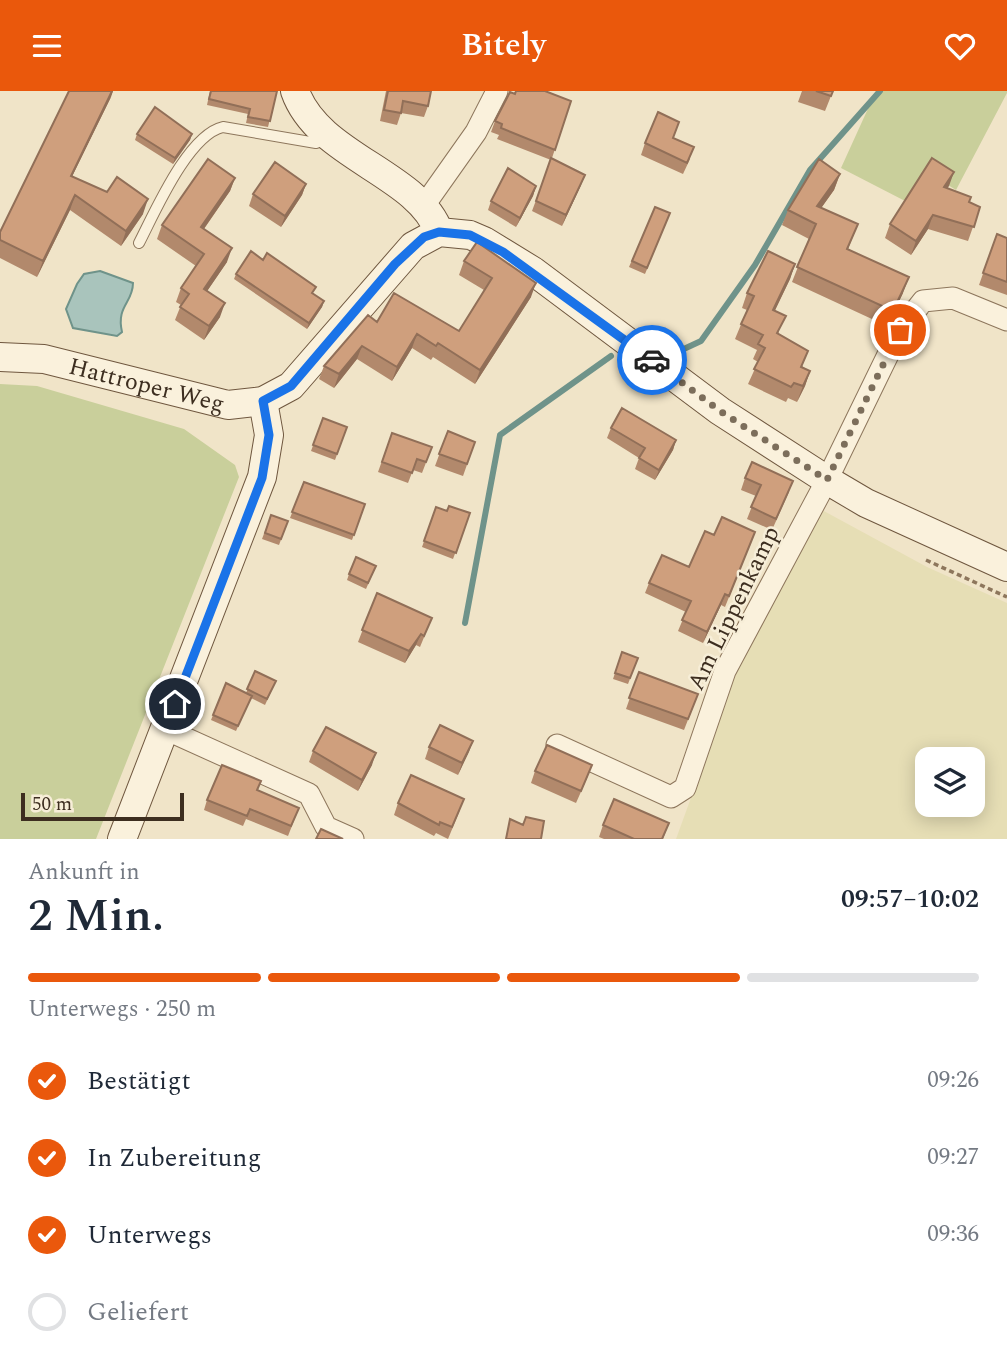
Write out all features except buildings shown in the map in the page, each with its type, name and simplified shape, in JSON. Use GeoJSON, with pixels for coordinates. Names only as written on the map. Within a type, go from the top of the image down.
{"type":"FeatureCollection","features":[{"type":"Feature","properties":{"kind":"main road"},"geometry":{"type":"LineString","coordinates":[[295,91],[313,121],[330,138],[423,207],[439,232],[470,235],[503,252],[720,411],[827,480],[866,503],[1007,568]]}},
{"type":"Feature","properties":{"kind":"main road","name":"Hattroper Weg"},"geometry":{"type":"LineString","coordinates":[[0,357],[44,359],[228,405],[263,401],[291,386],[395,264],[424,237],[439,232]]}},
{"type":"Feature","properties":{"kind":"main road"},"geometry":{"type":"LineString","coordinates":[[122,839],[262,478],[269,435],[263,401]]}},
{"type":"Feature","properties":{"kind":"street"},"geometry":{"type":"LineString","coordinates":[[423,207],[476,132],[497,91]]}},
{"type":"Feature","properties":{"kind":"street"},"geometry":{"type":"LineString","coordinates":[[827,480],[900,330],[923,301],[953,299],[1007,320]]}},
{"type":"Feature","properties":{"kind":"street","name":"Am Lippenkamp"},"geometry":{"type":"LineString","coordinates":[[557,745],[671,797],[685,788],[725,671],[827,480]]}},
{"type":"Feature","properties":{"kind":"street"},"geometry":{"type":"LineString","coordinates":[[165,729],[309,794],[326,827],[352,839]]}},
{"type":"Feature","properties":{"kind":"lane"},"geometry":{"type":"LineString","coordinates":[[139,243],[167,190],[201,140],[216,128],[316,143],[330,138]]}},
{"type":"Feature","properties":{"kind":"shaded area"},"geometry":{"type":"Polygon","coordinates":[[[822,510],[927,567],[1007,603],[1007,839],[676,839],[736,674],[822,510]]]}},
{"type":"Feature","properties":{"kind":"green space"},"geometry":{"type":"Polygon","coordinates":[[[876,91],[1007,93],[956,190],[927,172],[907,202],[841,168],[876,91]]]}},
{"type":"Feature","properties":{"kind":"green space"},"geometry":{"type":"Polygon","coordinates":[[[0,384],[37,386],[184,429],[235,465],[239,477],[96,839],[0,839],[0,384]]]}},
{"type":"Feature","properties":{"kind":"water"},"geometry":{"type":"Polygon","coordinates":[[[100,271],[133,283],[121,316],[122,332],[117,336],[73,328],[66,309],[84,274],[100,271]]]}},
{"type":"Feature","properties":{"kind":"waterway"},"geometry":{"type":"LineString","coordinates":[[673,354],[701,341],[755,265],[810,170],[880,91]]}},
{"type":"Feature","properties":{"kind":"waterway"},"geometry":{"type":"LineString","coordinates":[[465,623],[500,435],[611,356]]}},
{"type":"Feature","properties":{"kind":"way so far"},"geometry":{"type":"LineString","coordinates":[[652,360],[720,411],[827,480],[900,330]]}},
{"type":"Feature","properties":{"kind":"route"},"geometry":{"type":"LineString","coordinates":[[175,704],[262,478],[269,450],[263,401],[291,386],[362,306],[395,264],[424,237],[439,232],[455,232],[484,241],[533,271],[652,360]]}}]}
